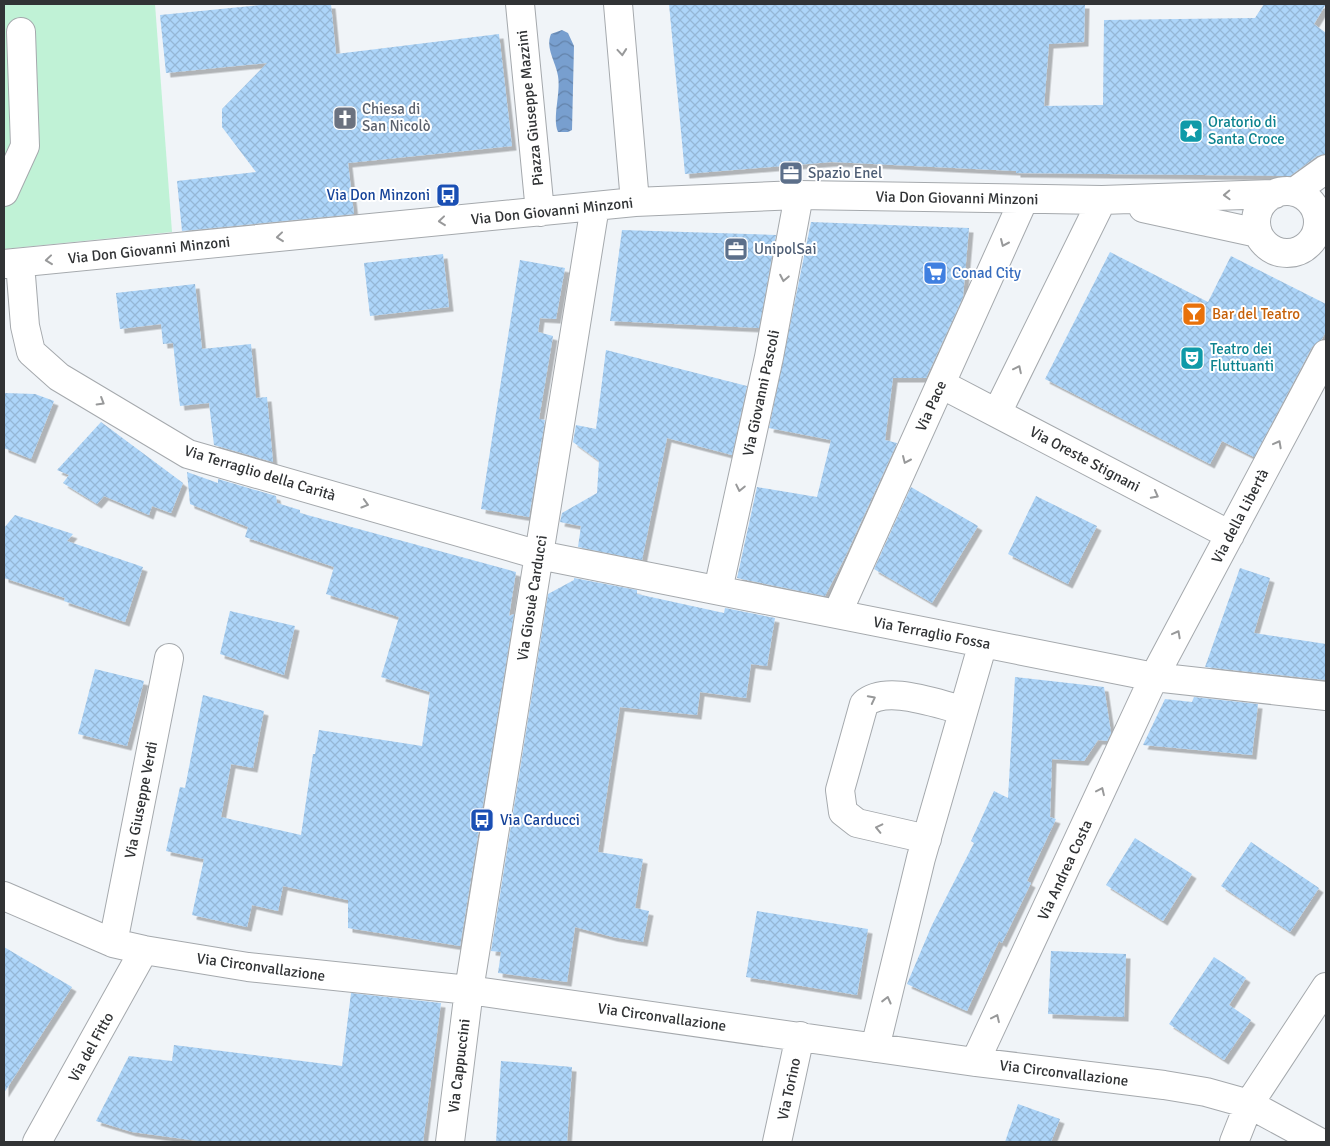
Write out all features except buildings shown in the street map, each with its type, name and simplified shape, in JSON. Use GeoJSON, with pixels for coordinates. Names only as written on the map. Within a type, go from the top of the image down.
{"type":"FeatureCollection","features":[{"type":"Feature","properties":{"kind":"street","name":"Piazza Giuseppe Mazzini"},"geometry":{"type":"LineString","coordinates":[[520,4],[540,212]]}},
{"type":"Feature","properties":{"kind":"street"},"geometry":{"type":"LineString","coordinates":[[618,4],[635,202]]}},
{"type":"Feature","properties":{"kind":"street"},"geometry":{"type":"LineString","coordinates":[[4,192],[25,146],[21,32]]}},
{"type":"Feature","properties":{"kind":"street"},"geometry":{"type":"LineString","coordinates":[[1285,193],[1310,201],[1321,229],[1303,249],[1282,253],[1272,249],[1258,233],[1257,217],[1260,208],[1266,200],[1285,193],[1326,169]]}},
{"type":"Feature","properties":{"kind":"street","name":"Via Don Giovanni Minzoni"},"geometry":{"type":"LineString","coordinates":[[12,263],[635,202],[799,195],[1102,200],[1285,193]]}},
{"type":"Feature","properties":{"kind":"street","name":"Via Giovanni Pascoli"},"geometry":{"type":"LineString","coordinates":[[718,590],[769,357],[799,195]]}},
{"type":"Feature","properties":{"kind":"street","name":"Via Pace"},"geometry":{"type":"LineString","coordinates":[[837,614],[1024,198]]}},
{"type":"Feature","properties":{"kind":"street","name":"Via Don Giovanni Minzoni"},"geometry":{"type":"LineString","coordinates":[[1102,200],[1258,233]]}},
{"type":"Feature","properties":{"kind":"street"},"geometry":{"type":"LineString","coordinates":[[997,413],[1102,200]]}},
{"type":"Feature","properties":{"kind":"street","name":"Via Giosuè Carducci"},"geometry":{"type":"LineString","coordinates":[[469,990],[595,206]]}},
{"type":"Feature","properties":{"kind":"street","name":"Via Terraglio della Carità"},"geometry":{"type":"LineString","coordinates":[[12,263],[31,352],[59,377],[188,454],[540,555]]}},
{"type":"Feature","properties":{"kind":"street","name":"Via della Libertà"},"geometry":{"type":"LineString","coordinates":[[1154,677],[1326,354]]}},
{"type":"Feature","properties":{"kind":"street","name":"Via Oreste Stignani"},"geometry":{"type":"LineString","coordinates":[[941,384],[1230,535]]}},
{"type":"Feature","properties":{"kind":"street","name":"Via Terraglio Fossa"},"geometry":{"type":"LineString","coordinates":[[540,555],[1154,677],[1326,696]]}},
{"type":"Feature","properties":{"kind":"street"},"geometry":{"type":"LineString","coordinates":[[875,1048],[924,848],[983,643]]}},
{"type":"Feature","properties":{"kind":"street","name":"Via Giuseppe Verdi"},"geometry":{"type":"LineString","coordinates":[[114,943],[169,658]]}},
{"type":"Feature","properties":{"kind":"street","name":"Via Andrea Costa"},"geometry":{"type":"LineString","coordinates":[[975,1062],[1154,677]]}},
{"type":"Feature","properties":{"kind":"street"},"geometry":{"type":"LineString","coordinates":[[924,848],[857,823],[842,812],[840,790],[864,704],[870,698],[883,695],[897,695],[964,710]]}},
{"type":"Feature","properties":{"kind":"street","name":"Via Circonvallazione"},"geometry":{"type":"LineString","coordinates":[[4,896],[114,943],[144,950],[248,967],[469,990],[975,1062],[1164,1084],[1206,1092],[1249,1104],[1319,1142]]}},
{"type":"Feature","properties":{"kind":"street","name":"Via del Fitto"},"geometry":{"type":"LineString","coordinates":[[37,1142],[144,950]]}},
{"type":"Feature","properties":{"kind":"street"},"geometry":{"type":"LineString","coordinates":[[1234,1142],[1249,1104],[1326,987]]}},
{"type":"Feature","properties":{"kind":"street","name":"Via Cappuccini"},"geometry":{"type":"LineString","coordinates":[[450,1142],[469,990]]}},
{"type":"Feature","properties":{"kind":"street","name":"Via Torino"},"geometry":{"type":"LineString","coordinates":[[777,1142],[800,1036]]}},
{"type":"Feature","properties":{"kind":"green space"},"geometry":{"type":"Polygon","coordinates":[[[4,4],[155,4],[172,232],[4,249],[4,4]]]}},
{"type":"Feature","properties":{"kind":"water"},"geometry":{"type":"Polygon","coordinates":[[[562,30],[568,33],[574,46],[572,130],[568,132],[558,132],[556,126],[559,83],[549,44],[551,34],[562,30]]]}},
{"type":"Feature","properties":{"kind":"place","name":"Chiesa di San Nicolò"},"geometry":{"type":"Point","coordinates":[345,118]}},
{"type":"Feature","properties":{"kind":"place","name":"Oratorio di Santa Croce"},"geometry":{"type":"Point","coordinates":[1191,131]}},
{"type":"Feature","properties":{"kind":"place","name":"Spazio Enel"},"geometry":{"type":"Point","coordinates":[791,173]}},
{"type":"Feature","properties":{"kind":"place","name":"Via Don Minzoni"},"geometry":{"type":"Point","coordinates":[448,195]}},
{"type":"Feature","properties":{"kind":"place","name":"UnipolSai"},"geometry":{"type":"Point","coordinates":[736,249]}},
{"type":"Feature","properties":{"kind":"place","name":"Conad City"},"geometry":{"type":"Point","coordinates":[935,273]}},
{"type":"Feature","properties":{"kind":"place","name":"Bar del Teatro"},"geometry":{"type":"Point","coordinates":[1194,314]}},
{"type":"Feature","properties":{"kind":"place","name":"Teatro dei Fluttuanti"},"geometry":{"type":"Point","coordinates":[1192,358]}},
{"type":"Feature","properties":{"kind":"place","name":"Via Carducci"},"geometry":{"type":"Point","coordinates":[482,820]}}]}
